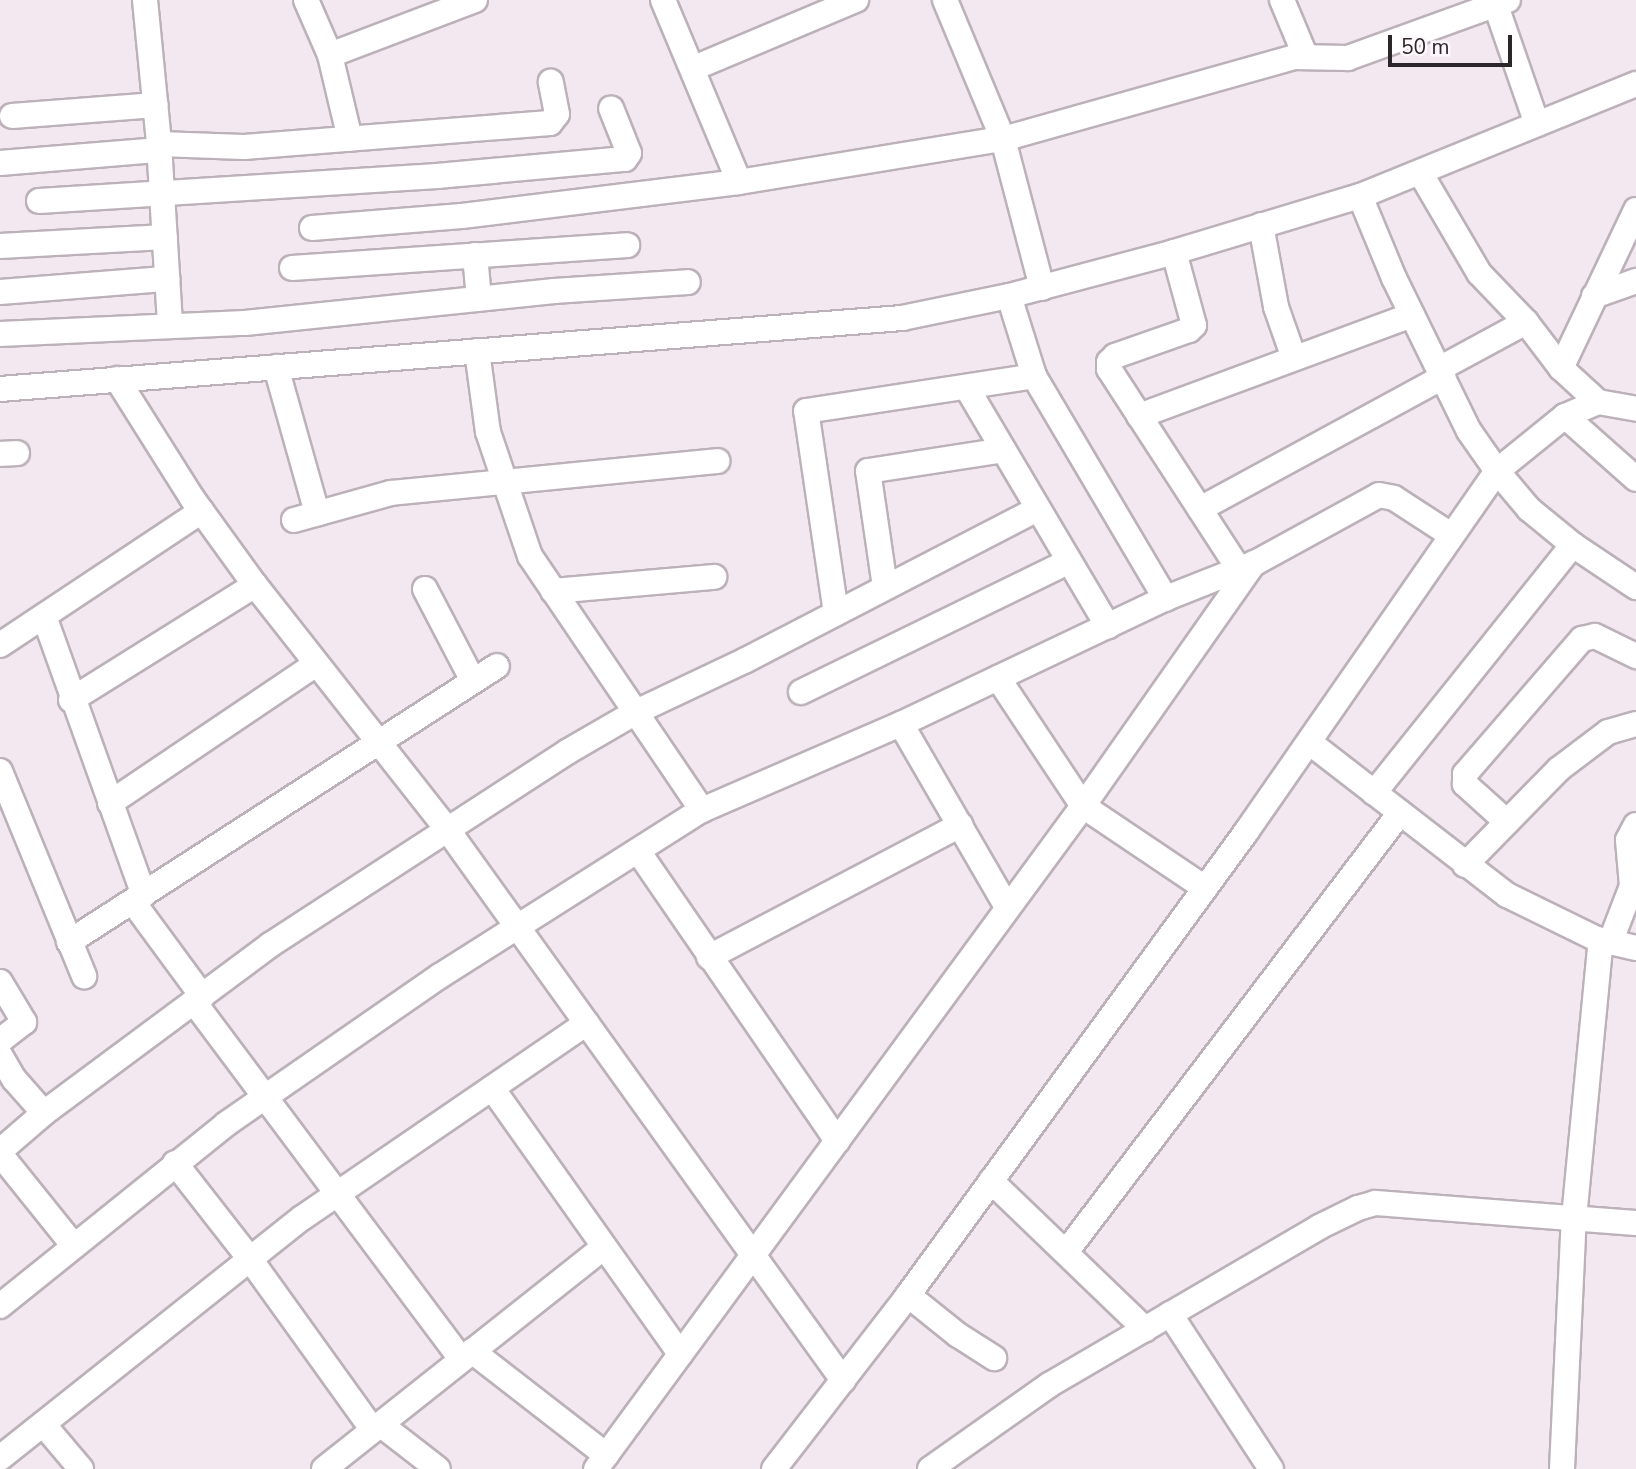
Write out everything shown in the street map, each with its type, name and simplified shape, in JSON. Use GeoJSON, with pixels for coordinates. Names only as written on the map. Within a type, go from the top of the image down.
{"type":"FeatureCollection","features":[{"type":"Feature","properties":{"kind":"street"},"geometry":{"type":"LineString","coordinates":[[145,0],[156,105],[170,326]]}},
{"type":"Feature","properties":{"kind":"street"},"geometry":{"type":"LineString","coordinates":[[306,0],[330,55],[350,139]]}},
{"type":"Feature","properties":{"kind":"street"},"geometry":{"type":"LineString","coordinates":[[330,55],[432,8],[475,0]]}},
{"type":"Feature","properties":{"kind":"street"},"geometry":{"type":"LineString","coordinates":[[663,0],[694,68],[739,181]]}},
{"type":"Feature","properties":{"kind":"street"},"geometry":{"type":"LineString","coordinates":[[694,68],[856,0]]}},
{"type":"Feature","properties":{"kind":"street"},"geometry":{"type":"LineString","coordinates":[[945,0],[1003,139],[1042,288]]}},
{"type":"Feature","properties":{"kind":"street"},"geometry":{"type":"LineString","coordinates":[[1282,0],[1305,55]]}},
{"type":"Feature","properties":{"kind":"street"},"geometry":{"type":"LineString","coordinates":[[312,228],[462,216],[739,181],[1003,139],[1305,55],[1348,58],[1499,1],[1537,124]]}},
{"type":"Feature","properties":{"kind":"street"},"geometry":{"type":"LineString","coordinates":[[0,163],[159,147],[244,147],[550,123],[557,114],[551,82]]}},
{"type":"Feature","properties":{"kind":"street"},"geometry":{"type":"LineString","coordinates":[[0,389],[902,318],[1042,288],[1360,197],[1636,84]]}},
{"type":"Feature","properties":{"kind":"street"},"geometry":{"type":"LineString","coordinates":[[12,116],[156,105]]}},
{"type":"Feature","properties":{"kind":"street"},"geometry":{"type":"LineString","coordinates":[[39,201],[162,195],[625,159],[629,153],[611,108]]}},
{"type":"Feature","properties":{"kind":"street"},"geometry":{"type":"LineString","coordinates":[[1421,174],[1479,273],[1526,322],[1561,368],[1598,402],[1636,409]]}},
{"type":"Feature","properties":{"kind":"street"},"geometry":{"type":"LineString","coordinates":[[1360,197],[1412,315],[1469,431],[1497,471],[1529,509],[1573,545],[1636,587]]}},
{"type":"Feature","properties":{"kind":"street"},"geometry":{"type":"LineString","coordinates":[[1561,368],[1636,209]]}},
{"type":"Feature","properties":{"kind":"street"},"geometry":{"type":"LineString","coordinates":[[1261,225],[1276,307],[1294,358]]}},
{"type":"Feature","properties":{"kind":"street"},"geometry":{"type":"LineString","coordinates":[[0,246],[165,237]]}},
{"type":"Feature","properties":{"kind":"street"},"geometry":{"type":"LineString","coordinates":[[292,268],[627,245]]}},
{"type":"Feature","properties":{"kind":"street"},"geometry":{"type":"LineString","coordinates":[[1174,252],[1194,325],[1189,330],[1115,356],[1109,362],[1109,369],[1200,509],[1247,566]]}},
{"type":"Feature","properties":{"kind":"street"},"geometry":{"type":"LineString","coordinates":[[475,255],[479,299]]}},
{"type":"Feature","properties":{"kind":"street"},"geometry":{"type":"LineString","coordinates":[[0,292],[167,279]]}},
{"type":"Feature","properties":{"kind":"street"},"geometry":{"type":"LineString","coordinates":[[1594,296],[1636,281]]}},
{"type":"Feature","properties":{"kind":"street"},"geometry":{"type":"LineString","coordinates":[[0,334],[245,323],[479,299],[688,282]]}},
{"type":"Feature","properties":{"kind":"street"},"geometry":{"type":"LineString","coordinates":[[1009,296],[1034,376],[1166,599]]}},
{"type":"Feature","properties":{"kind":"street"},"geometry":{"type":"LineString","coordinates":[[1139,416],[1412,315]]}},
{"type":"Feature","properties":{"kind":"street"},"geometry":{"type":"LineString","coordinates":[[1200,509],[1526,322]]}},
{"type":"Feature","properties":{"kind":"street"},"geometry":{"type":"LineString","coordinates":[[477,351],[488,432],[530,556],[702,810]]}},
{"type":"Feature","properties":{"kind":"street"},"geometry":{"type":"LineString","coordinates":[[276,367],[305,517],[391,494],[717,461]]}},
{"type":"Feature","properties":{"kind":"street"},"geometry":{"type":"LineString","coordinates":[[836,613],[806,411],[1034,376]]}},
{"type":"Feature","properties":{"kind":"street"},"geometry":{"type":"LineString","coordinates":[[117,379],[202,512],[254,585],[447,829],[843,1380]]}},
{"type":"Feature","properties":{"kind":"street"},"geometry":{"type":"LineString","coordinates":[[967,388],[1108,626]]}},
{"type":"Feature","properties":{"kind":"street"},"geometry":{"type":"LineString","coordinates":[[774,1469],[908,1295],[1205,888],[1497,471],[1565,416],[1598,402]]}},
{"type":"Feature","properties":{"kind":"street"},"geometry":{"type":"LineString","coordinates":[[1565,416],[1636,479]]}},
{"type":"Feature","properties":{"kind":"street"},"geometry":{"type":"LineString","coordinates":[[885,587],[868,471],[1003,450]]}},
{"type":"Feature","properties":{"kind":"street"},"geometry":{"type":"LineString","coordinates":[[0,1306],[175,1163],[266,1096],[518,927],[702,810],[901,724],[1166,599],[1247,566],[1385,494],[1451,535]]}},
{"type":"Feature","properties":{"kind":"street"},"geometry":{"type":"LineString","coordinates":[[74,1246],[0,1153],[44,1113],[270,945],[447,829],[636,712],[1037,509]]}},
{"type":"Feature","properties":{"kind":"street"},"geometry":{"type":"LineString","coordinates":[[0,645],[202,512]]}},
{"type":"Feature","properties":{"kind":"street"},"geometry":{"type":"LineString","coordinates":[[1374,793],[1573,545]]}},
{"type":"Feature","properties":{"kind":"street"},"geometry":{"type":"LineString","coordinates":[[802,692],[1069,561]]}},
{"type":"Feature","properties":{"kind":"street"},"geometry":{"type":"LineString","coordinates":[[44,616],[71,699],[110,803],[138,899],[198,999],[337,1194],[466,1355],[601,1462],[1083,806],[1247,566]]}},
{"type":"Feature","properties":{"kind":"street"},"geometry":{"type":"LineString","coordinates":[[553,591],[714,577]]}},
{"type":"Feature","properties":{"kind":"street"},"geometry":{"type":"LineString","coordinates":[[71,699],[254,585]]}},
{"type":"Feature","properties":{"kind":"street"},"geometry":{"type":"LineString","coordinates":[[425,589],[473,681]]}},
{"type":"Feature","properties":{"kind":"street"},"geometry":{"type":"LineString","coordinates":[[1507,822],[1465,784],[1465,774],[1582,639],[1595,636],[1636,656]]}},
{"type":"Feature","properties":{"kind":"street"},"geometry":{"type":"LineString","coordinates":[[110,803],[316,664]]}},
{"type":"Feature","properties":{"kind":"street"},"geometry":{"type":"LineString","coordinates":[[69,942],[497,666]]}},
{"type":"Feature","properties":{"kind":"street"},"geometry":{"type":"LineString","coordinates":[[998,678],[1083,806],[1205,888]]}},
{"type":"Feature","properties":{"kind":"street"},"geometry":{"type":"LineString","coordinates":[[901,724],[1007,907]]}},
{"type":"Feature","properties":{"kind":"street"},"geometry":{"type":"LineString","coordinates":[[1465,865],[1559,769],[1619,727],[1636,724]]}},
{"type":"Feature","properties":{"kind":"street"},"geometry":{"type":"LineString","coordinates":[[1309,742],[1507,895],[1605,942],[1636,948]]}},
{"type":"Feature","properties":{"kind":"street"},"geometry":{"type":"LineString","coordinates":[[0,771],[84,976]]}},
{"type":"Feature","properties":{"kind":"street"},"geometry":{"type":"LineString","coordinates":[[1066,1252],[1400,813]]}},
{"type":"Feature","properties":{"kind":"street"},"geometry":{"type":"LineString","coordinates":[[709,957],[960,825]]}},
{"type":"Feature","properties":{"kind":"street"},"geometry":{"type":"LineString","coordinates":[[1562,1469],[1574,1218],[1605,942],[1632,886],[1628,841],[1636,825]]}},
{"type":"Feature","properties":{"kind":"street"},"geometry":{"type":"LineString","coordinates":[[638,851],[837,1141]]}},
{"type":"Feature","properties":{"kind":"street"},"geometry":{"type":"LineString","coordinates":[[0,1041],[24,1022],[3,993]]}},
{"type":"Feature","properties":{"kind":"street"},"geometry":{"type":"LineString","coordinates":[[0,1458],[250,1259],[337,1194],[587,1023]]}},
{"type":"Feature","properties":{"kind":"street"},"geometry":{"type":"LineString","coordinates":[[0,1055],[14,1079],[44,1113]]}},
{"type":"Feature","properties":{"kind":"street"},"geometry":{"type":"LineString","coordinates":[[492,1088],[680,1354]]}},
{"type":"Feature","properties":{"kind":"street"},"geometry":{"type":"LineString","coordinates":[[175,1163],[376,1427],[438,1469]]}},
{"type":"Feature","properties":{"kind":"street"},"geometry":{"type":"LineString","coordinates":[[991,1181],[1145,1329]]}},
{"type":"Feature","properties":{"kind":"street"},"geometry":{"type":"LineString","coordinates":[[930,1469],[1049,1385],[1319,1227],[1375,1203],[1636,1223]]}},
{"type":"Feature","properties":{"kind":"street"},"geometry":{"type":"LineString","coordinates":[[324,1469],[604,1247]]}},
{"type":"Feature","properties":{"kind":"street"},"geometry":{"type":"LineString","coordinates":[[908,1295],[958,1335],[994,1358]]}},
{"type":"Feature","properties":{"kind":"street"},"geometry":{"type":"LineString","coordinates":[[1170,1314],[1271,1469]]}},
{"type":"Feature","properties":{"kind":"street"},"geometry":{"type":"LineString","coordinates":[[43,1423],[81,1469]]}}]}
